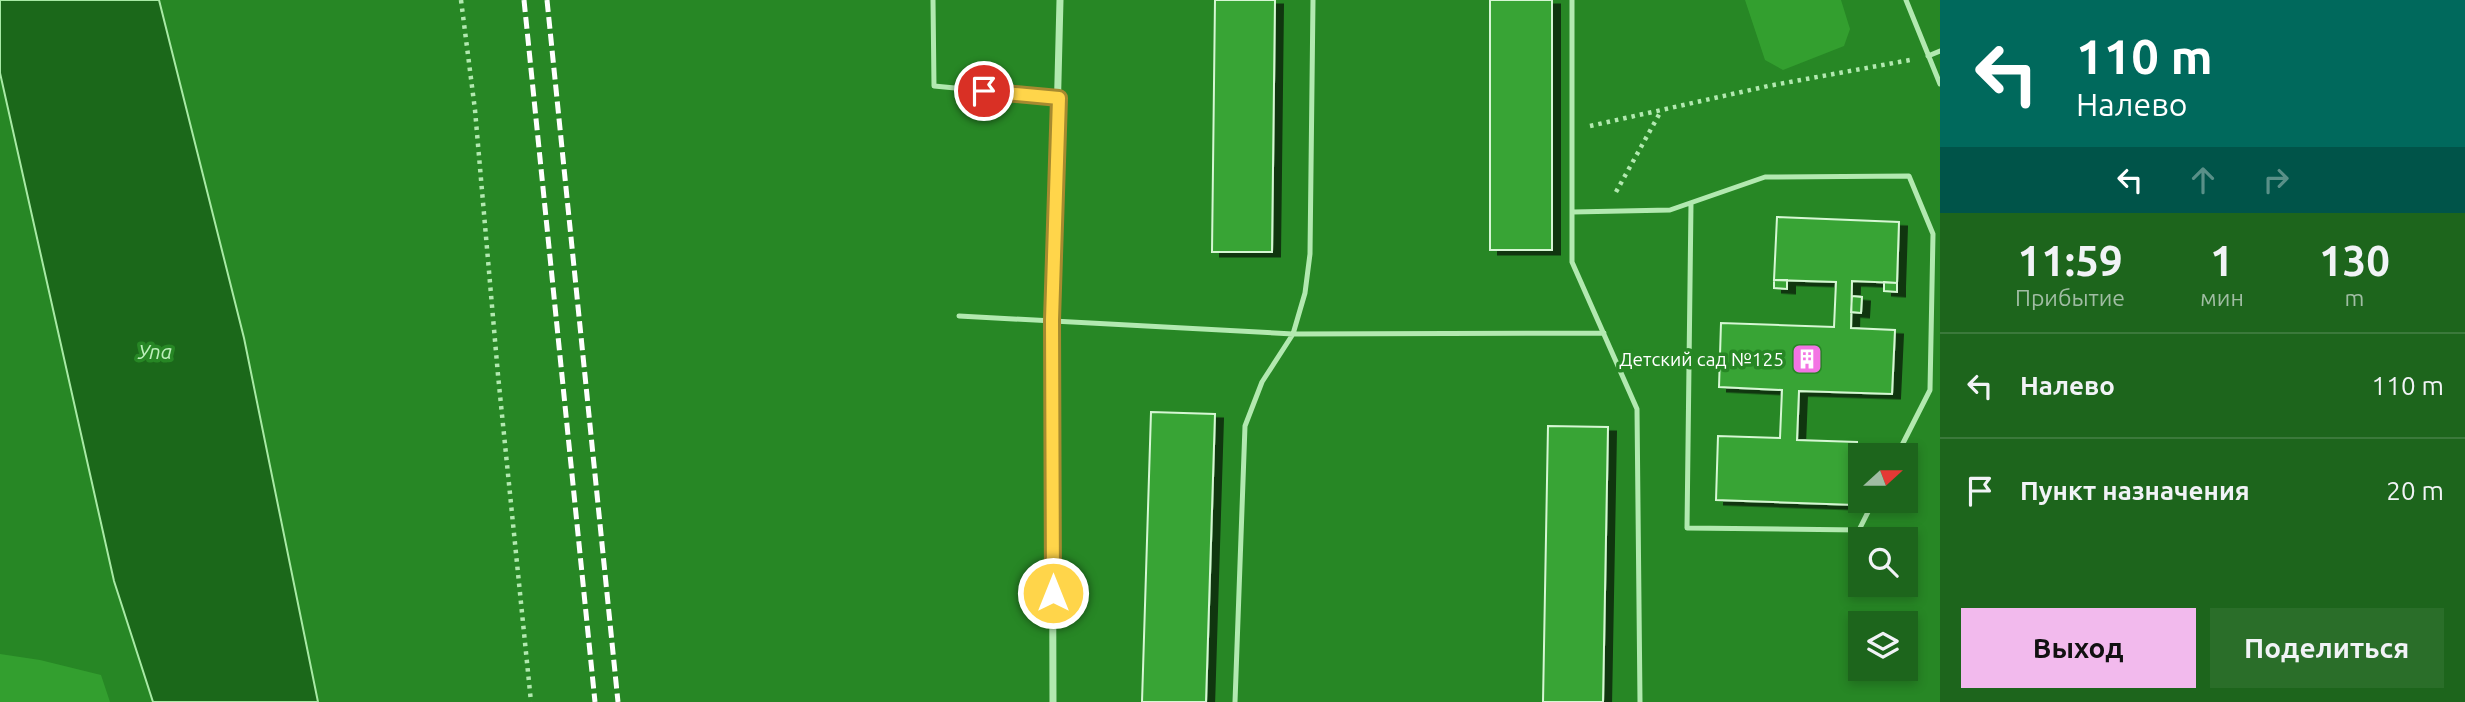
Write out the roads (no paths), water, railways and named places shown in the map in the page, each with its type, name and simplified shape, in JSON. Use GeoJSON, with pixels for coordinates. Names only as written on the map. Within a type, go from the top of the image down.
{"type":"FeatureCollection","features":[{"type":"Feature","properties":{"kind":"street"},"geometry":{"type":"LineString","coordinates":[[1053,702],[1052,320],[1060,0]]}},
{"type":"Feature","properties":{"kind":"lane"},"geometry":{"type":"LineString","coordinates":[[933,0],[934,86],[1059,98]]}},
{"type":"Feature","properties":{"kind":"lane"},"geometry":{"type":"LineString","coordinates":[[1235,702],[1245,426],[1262,382],[1293,334],[1305,293],[1310,254],[1313,0]]}},
{"type":"Feature","properties":{"kind":"lane"},"geometry":{"type":"LineString","coordinates":[[1573,0],[1572,261],[1637,410],[1640,702]]}},
{"type":"Feature","properties":{"kind":"lane"},"geometry":{"type":"LineString","coordinates":[[1906,0],[1940,83]]}},
{"type":"Feature","properties":{"kind":"lane"},"geometry":{"type":"LineString","coordinates":[[1928,56],[1940,51]]}},
{"type":"Feature","properties":{"kind":"lane"},"geometry":{"type":"LineString","coordinates":[[1573,212],[1670,210],[1765,177],[1909,176],[1933,234],[1930,390],[1903,443]]}},
{"type":"Feature","properties":{"kind":"lane"},"geometry":{"type":"LineString","coordinates":[[1690,203],[1687,528],[1858,530],[1867,513]]}},
{"type":"Feature","properties":{"kind":"lane"},"geometry":{"type":"LineString","coordinates":[[958,316],[1293,334],[1604,333]]}},
{"type":"Feature","properties":{"kind":"lane"},"geometry":{"type":"LineString","coordinates":[[1930,390],[1940,389]]}},
{"type":"Feature","properties":{"kind":"water","name":"Упа"},"geometry":{"type":"Polygon","coordinates":[[[0,0],[159,0],[244,338],[318,702],[153,702],[114,581],[0,73],[0,0]]]}},
{"type":"Feature","properties":{"kind":"railway"},"geometry":{"type":"LineString","coordinates":[[524,0],[595,702]]}},
{"type":"Feature","properties":{"kind":"railway"},"geometry":{"type":"LineString","coordinates":[[547,0],[618,702]]}},
{"type":"Feature","properties":{"kind":"place","name":"Детский сад №125"},"geometry":{"type":"Point","coordinates":[1807,359]}}]}
